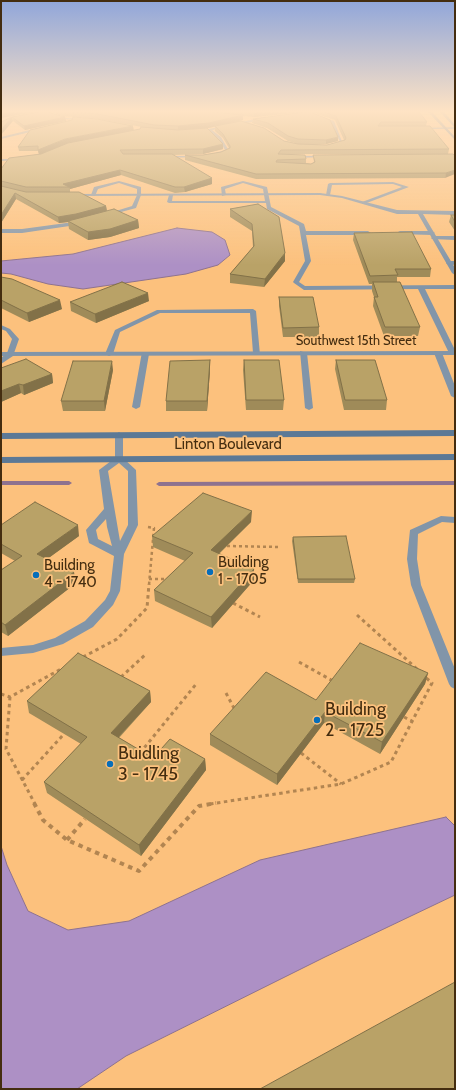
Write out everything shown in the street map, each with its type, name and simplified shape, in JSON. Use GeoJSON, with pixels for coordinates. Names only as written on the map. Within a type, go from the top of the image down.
{"type":"FeatureCollection","features":[{"type":"Feature","properties":{"kind":"main road","name":"Linton Boulevard"},"geometry":{"type":"LineString","coordinates":[[1,436],[455,433]]}},
{"type":"Feature","properties":{"kind":"main road","name":"Linton Boulevard"},"geometry":{"type":"LineString","coordinates":[[1,460],[455,457]]}},
{"type":"Feature","properties":{"kind":"street"},"geometry":{"type":"LineString","coordinates":[[93,195],[96,188],[119,182],[139,188],[139,195],[134,207],[99,218]]}},
{"type":"Feature","properties":{"kind":"street"},"geometry":{"type":"LineString","coordinates":[[224,195],[223,188],[243,182],[265,188],[269,208],[302,225],[308,261],[296,282],[304,288],[455,288]]}},
{"type":"Feature","properties":{"kind":"street"},"geometry":{"type":"LineString","coordinates":[[328,195],[330,184],[393,183],[407,187],[364,203]]}},
{"type":"Feature","properties":{"kind":"street"},"geometry":{"type":"LineString","coordinates":[[171,195],[169,202],[267,202]]}},
{"type":"Feature","properties":{"kind":"street"},"geometry":{"type":"LineString","coordinates":[[70,196],[328,195],[397,212],[455,213]]}},
{"type":"Feature","properties":{"kind":"street"},"geometry":{"type":"LineString","coordinates":[[420,213],[452,263],[455,273]]}},
{"type":"Feature","properties":{"kind":"street"},"geometry":{"type":"LineString","coordinates":[[1,231],[22,231],[85,222]]}},
{"type":"Feature","properties":{"kind":"street"},"geometry":{"type":"LineString","coordinates":[[304,233],[376,233]]}},
{"type":"Feature","properties":{"kind":"street"},"geometry":{"type":"LineString","coordinates":[[392,233],[433,235],[455,238]]}},
{"type":"Feature","properties":{"kind":"street"},"geometry":{"type":"LineString","coordinates":[[421,288],[454,352]]}},
{"type":"Feature","properties":{"kind":"street"},"geometry":{"type":"LineString","coordinates":[[109,354],[117,331],[159,311],[253,311],[257,353]]}},
{"type":"Feature","properties":{"kind":"street"},"geometry":{"type":"LineString","coordinates":[[1,327],[8,330],[16,339],[10,354],[1,362]]}},
{"type":"Feature","properties":{"kind":"street","name":"Southwest 15th Street"},"geometry":{"type":"LineString","coordinates":[[1,354],[454,352]]}},
{"type":"Feature","properties":{"kind":"street"},"geometry":{"type":"LineString","coordinates":[[303,353],[309,408]]}},
{"type":"Feature","properties":{"kind":"street"},"geometry":{"type":"LineString","coordinates":[[438,353],[455,396]]}},
{"type":"Feature","properties":{"kind":"street"},"geometry":{"type":"LineString","coordinates":[[136,407],[145,354]]}},
{"type":"Feature","properties":{"kind":"street"},"geometry":{"type":"LineString","coordinates":[[119,435],[119,459],[132,470],[133,525],[119,554]]}},
{"type":"Feature","properties":{"kind":"street"},"geometry":{"type":"LineString","coordinates":[[1,652],[33,649],[59,641],[89,624],[100,614],[115,591],[119,554],[109,510],[103,470],[119,459]]}},
{"type":"Feature","properties":{"kind":"street"},"geometry":{"type":"LineString","coordinates":[[109,510],[91,530],[93,541],[119,554]]}},
{"type":"Feature","properties":{"kind":"street"},"geometry":{"type":"LineString","coordinates":[[455,520],[441,519],[413,532],[412,559],[416,585],[455,684]]}},
{"type":"Feature","properties":{"kind":"path"},"geometry":{"type":"LineString","coordinates":[[227,546],[279,546]]}},
{"type":"Feature","properties":{"kind":"path"},"geometry":{"type":"LineString","coordinates":[[149,579],[171,579]]}},
{"type":"Feature","properties":{"kind":"path"},"geometry":{"type":"LineString","coordinates":[[233,603],[260,617]]}},
{"type":"Feature","properties":{"kind":"path"},"geometry":{"type":"LineString","coordinates":[[10,697],[6,749],[43,820],[67,840],[139,870],[199,806],[341,784],[390,762],[432,684],[357,616]]}},
{"type":"Feature","properties":{"kind":"path"},"geometry":{"type":"LineString","coordinates":[[119,678],[145,655]]}},
{"type":"Feature","properties":{"kind":"path"},"geometry":{"type":"LineString","coordinates":[[299,662],[337,683]]}},
{"type":"Feature","properties":{"kind":"path"},"geometry":{"type":"LineString","coordinates":[[136,758],[197,682]]}},
{"type":"Feature","properties":{"kind":"path"},"geometry":{"type":"LineString","coordinates":[[226,693],[237,715]]}},
{"type":"Feature","properties":{"kind":"path"},"geometry":{"type":"LineString","coordinates":[[404,717],[412,721]]}},
{"type":"Feature","properties":{"kind":"path"},"geometry":{"type":"LineString","coordinates":[[22,780],[64,734]]}},
{"type":"Feature","properties":{"kind":"path"},"geometry":{"type":"LineString","coordinates":[[301,753],[341,784]]}},
{"type":"Feature","properties":{"kind":"path"},"geometry":{"type":"LineString","coordinates":[[67,840],[85,819]]}},
{"type":"Feature","properties":{"kind":"shaded area"},"geometry":{"type":"Polygon","coordinates":[[[177,228],[212,232],[225,240],[230,255],[218,265],[186,274],[83,289],[48,284],[11,274],[1,273],[1,261],[73,254],[177,228]]]}},
{"type":"Feature","properties":{"kind":"shaded area"},"geometry":{"type":"Polygon","coordinates":[[[446,817],[455,826],[455,895],[325,957],[126,1056],[77,1089],[1,1089],[1,846],[7,865],[28,911],[68,930],[129,921],[260,860],[446,817]]]}},
{"type":"Feature","properties":{"kind":"building"},"geometry":{"type":"Polygon","coordinates":[[[5,163],[187,163],[212,178],[184,187],[175,187],[120,170],[63,184],[69,187],[26,187],[1,181],[1,169],[5,163]]]}},
{"type":"Feature","properties":{"kind":"building"},"geometry":{"type":"Polygon","coordinates":[[[214,163],[455,163],[455,170],[446,173],[256,174],[214,163]]]}},
{"type":"Feature","properties":{"kind":"building"},"geometry":{"type":"Polygon","coordinates":[[[1,186],[26,192],[79,192],[106,206],[58,217],[15,193],[1,215],[1,186]]]}},
{"type":"Feature","properties":{"kind":"building"},"geometry":{"type":"Polygon","coordinates":[[[258,204],[279,217],[285,253],[265,279],[230,274],[254,246],[252,224],[230,209],[258,204]]]}},
{"type":"Feature","properties":{"kind":"building"},"geometry":{"type":"Polygon","coordinates":[[[114,209],[138,220],[110,229],[88,232],[68,221],[114,209]]]}},
{"type":"Feature","properties":{"kind":"building"},"geometry":{"type":"Polygon","coordinates":[[[451,215],[455,215],[455,222],[451,215]]]}},
{"type":"Feature","properties":{"kind":"building"},"geometry":{"type":"Polygon","coordinates":[[[412,232],[431,269],[395,269],[398,275],[370,276],[354,233],[412,232]]]}},
{"type":"Feature","properties":{"kind":"building"},"geometry":{"type":"Polygon","coordinates":[[[1,277],[12,279],[60,300],[27,313],[1,300],[1,277]]]}},
{"type":"Feature","properties":{"kind":"building"},"geometry":{"type":"Polygon","coordinates":[[[122,282],[148,293],[95,314],[70,302],[122,282]]]}},
{"type":"Feature","properties":{"kind":"building"},"geometry":{"type":"Polygon","coordinates":[[[373,282],[400,282],[420,327],[385,327],[374,297],[378,297],[373,282]]]}},
{"type":"Feature","properties":{"kind":"building"},"geometry":{"type":"Polygon","coordinates":[[[279,297],[313,297],[319,327],[283,328],[279,297]]]}},
{"type":"Feature","properties":{"kind":"building"},"geometry":{"type":"Polygon","coordinates":[[[26,359],[52,374],[23,385],[19,384],[1,391],[1,368],[26,359]]]}},
{"type":"Feature","properties":{"kind":"building"},"geometry":{"type":"Polygon","coordinates":[[[210,360],[207,401],[166,401],[170,361],[210,360]]]}},
{"type":"Feature","properties":{"kind":"building"},"geometry":{"type":"Polygon","coordinates":[[[244,360],[279,360],[284,400],[246,400],[244,360]]]}},
{"type":"Feature","properties":{"kind":"building"},"geometry":{"type":"Polygon","coordinates":[[[336,360],[375,360],[387,400],[345,400],[336,360]]]}},
{"type":"Feature","properties":{"kind":"building"},"geometry":{"type":"Polygon","coordinates":[[[73,361],[112,361],[104,401],[61,401],[73,361]]]}},
{"type":"Feature","properties":{"kind":"building","name":"Building 1 - 1705"},"geometry":{"type":"Polygon","coordinates":[[[203,493],[252,511],[211,550],[254,569],[211,617],[154,590],[193,553],[152,536],[203,493]]]}},
{"type":"Feature","properties":{"kind":"building","name":"Building 4 - 1740"},"geometry":{"type":"Polygon","coordinates":[[[35,502],[78,525],[37,554],[74,572],[5,625],[1,622],[1,570],[22,556],[1,544],[1,525],[35,502]]]}},
{"type":"Feature","properties":{"kind":"building"},"geometry":{"type":"Polygon","coordinates":[[[346,536],[355,579],[298,579],[293,537],[346,536]]]}},
{"type":"Feature","properties":{"kind":"building","name":"Building 2 - 1725"},"geometry":{"type":"Polygon","coordinates":[[[360,643],[428,673],[382,742],[325,712],[277,774],[210,734],[266,672],[316,700],[360,643]]]}},
{"type":"Feature","properties":{"kind":"building","name":"Buidling 3 - 1745"},"geometry":{"type":"Polygon","coordinates":[[[78,653],[150,691],[111,733],[153,758],[170,739],[205,759],[139,845],[44,782],[87,737],[27,701],[78,653]]]}},
{"type":"Feature","properties":{"kind":"building"},"geometry":{"type":"Polygon","coordinates":[[[455,982],[455,1089],[260,1089],[455,982]]]}},
{"type":"Feature","properties":{"kind":"waterway"},"geometry":{"type":"LineString","coordinates":[[1,483],[69,483]]}},
{"type":"Feature","properties":{"kind":"waterway"},"geometry":{"type":"LineString","coordinates":[[159,484],[455,483]]}},
{"type":"Feature","properties":{"kind":"place","name":"Building 1 - 1705"},"geometry":{"type":"Point","coordinates":[210,572]}},
{"type":"Feature","properties":{"kind":"place","name":"Building 4 - 1740"},"geometry":{"type":"Point","coordinates":[36,575]}},
{"type":"Feature","properties":{"kind":"place","name":"Building 2 - 1725"},"geometry":{"type":"Point","coordinates":[317,720]}},
{"type":"Feature","properties":{"kind":"place","name":"Buidling 3 - 1745"},"geometry":{"type":"Point","coordinates":[110,764]}}]}
